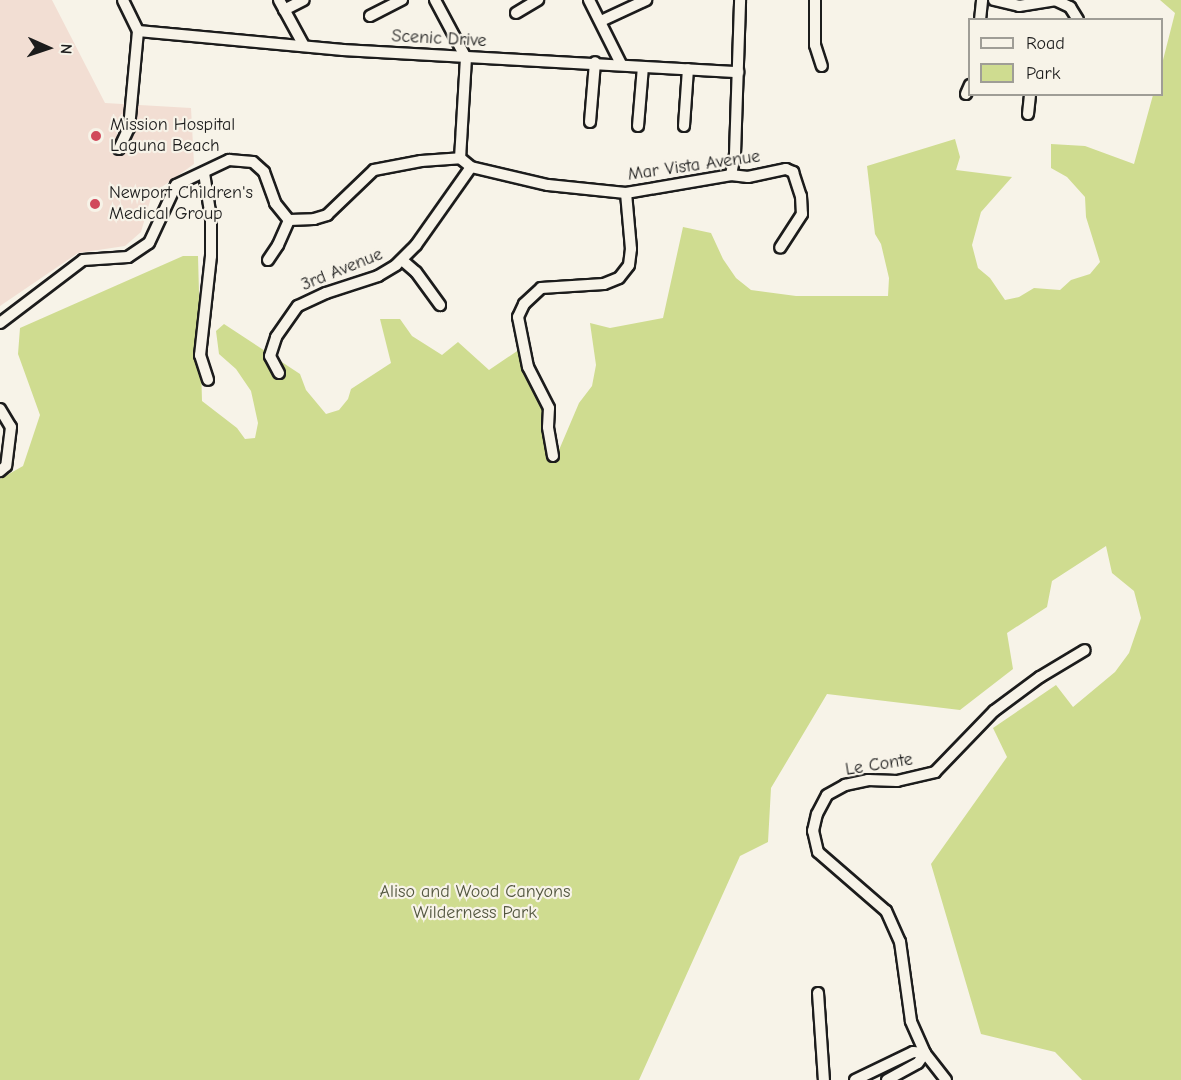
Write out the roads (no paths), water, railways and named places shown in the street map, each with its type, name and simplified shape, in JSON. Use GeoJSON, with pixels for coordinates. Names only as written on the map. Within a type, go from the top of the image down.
{"type":"FeatureCollection","features":[{"type":"Feature","properties":{"kind":"street"},"geometry":{"type":"LineString","coordinates":[[119,149],[129,128],[138,31],[123,0]]}},
{"type":"Feature","properties":{"kind":"street"},"geometry":{"type":"LineString","coordinates":[[279,0],[303,45]]}},
{"type":"Feature","properties":{"kind":"street"},"geometry":{"type":"LineString","coordinates":[[284,10],[304,0]]}},
{"type":"Feature","properties":{"kind":"street"},"geometry":{"type":"LineString","coordinates":[[370,16],[402,0]]}},
{"type":"Feature","properties":{"kind":"street"},"geometry":{"type":"LineString","coordinates":[[516,13],[538,0]]}},
{"type":"Feature","properties":{"kind":"street"},"geometry":{"type":"LineString","coordinates":[[588,0],[601,21],[621,64]]}},
{"type":"Feature","properties":{"kind":"street"},"geometry":{"type":"LineString","coordinates":[[601,21],[646,0]]}},
{"type":"Feature","properties":{"kind":"street"},"geometry":{"type":"LineString","coordinates":[[731,175],[735,154],[740,0]]}},
{"type":"Feature","properties":{"kind":"street"},"geometry":{"type":"LineString","coordinates":[[815,0],[815,45],[822,66]]}},
{"type":"Feature","properties":{"kind":"street"},"geometry":{"type":"LineString","coordinates":[[980,18],[982,0]]}},
{"type":"Feature","properties":{"kind":"street"},"geometry":{"type":"LineString","coordinates":[[994,0],[1013,6],[1055,0],[1070,7],[1077,18]]}},
{"type":"Feature","properties":{"kind":"street"},"geometry":{"type":"LineString","coordinates":[[289,220],[314,219],[327,215],[374,170],[421,161],[460,158],[466,58],[438,1]]}},
{"type":"Feature","properties":{"kind":"street","name":"Scenic Drive"},"geometry":{"type":"LineString","coordinates":[[138,31],[466,58],[595,62],[738,72]]}},
{"type":"Feature","properties":{"kind":"street"},"geometry":{"type":"LineString","coordinates":[[590,122],[595,62]]}},
{"type":"Feature","properties":{"kind":"street"},"geometry":{"type":"LineString","coordinates":[[638,126],[642,67]]}},
{"type":"Feature","properties":{"kind":"street"},"geometry":{"type":"LineString","coordinates":[[684,126],[688,69]]}},
{"type":"Feature","properties":{"kind":"street"},"geometry":{"type":"LineString","coordinates":[[1028,114],[1030,96]]}},
{"type":"Feature","properties":{"kind":"street","name":"Mar Vista Avenue"},"geometry":{"type":"LineString","coordinates":[[460,158],[471,167],[548,185],[626,193],[731,175],[748,177],[776,169],[793,172],[801,196],[802,214],[780,248]]}},
{"type":"Feature","properties":{"kind":"street"},"geometry":{"type":"LineString","coordinates":[[0,323],[83,260],[128,256],[150,243],[176,185],[229,160],[253,162],[264,172],[275,203],[289,220]]}},
{"type":"Feature","properties":{"kind":"street","name":"3rd Avenue"},"geometry":{"type":"LineString","coordinates":[[279,373],[270,356],[276,337],[298,306],[326,293],[378,276],[402,260],[471,167]]}},
{"type":"Feature","properties":{"kind":"street"},"geometry":{"type":"LineString","coordinates":[[204,173],[210,218],[211,256],[200,355],[208,380]]}},
{"type":"Feature","properties":{"kind":"street"},"geometry":{"type":"LineString","coordinates":[[553,456],[548,427],[549,408],[528,367],[518,317],[524,303],[541,288],[604,284],[620,278],[629,265],[631,249],[626,193]]}},
{"type":"Feature","properties":{"kind":"street"},"geometry":{"type":"LineString","coordinates":[[268,260],[278,245],[289,220]]}},
{"type":"Feature","properties":{"kind":"street","name":"3rd Avenue"},"geometry":{"type":"LineString","coordinates":[[402,260],[416,272],[440,305]]}},
{"type":"Feature","properties":{"kind":"street"},"geometry":{"type":"LineString","coordinates":[[0,409],[11,427],[6,466],[0,471]]}},
{"type":"Feature","properties":{"kind":"street","name":"Le Conte"},"geometry":{"type":"LineString","coordinates":[[946,1080],[925,1053],[911,1020],[900,942],[886,911],[818,852],[813,831],[817,814],[827,795],[846,785],[868,780],[897,781],[935,772],[994,711],[1040,677],[1085,650]]}},
{"type":"Feature","properties":{"kind":"street"},"geometry":{"type":"LineString","coordinates":[[818,993],[824,1080]]}},
{"type":"Feature","properties":{"kind":"street"},"geometry":{"type":"LineString","coordinates":[[855,1080],[913,1052],[925,1053]]}},
{"type":"Feature","properties":{"kind":"street"},"geometry":{"type":"LineString","coordinates":[[887,1080],[918,1063],[925,1053]]}},
{"type":"Feature","properties":{"kind":"place","name":"Mission Hospital Laguna Beach"},"geometry":{"type":"Point","coordinates":[96,136]}},
{"type":"Feature","properties":{"kind":"place","name":"Newport Children's Medical Group"},"geometry":{"type":"Point","coordinates":[95,204]}},
{"type":"Feature","properties":{"kind":"park label","name":"Aliso and Wood Canyons Wilderness Park"},"geometry":{"type":"Point","coordinates":[475,903]}}]}
